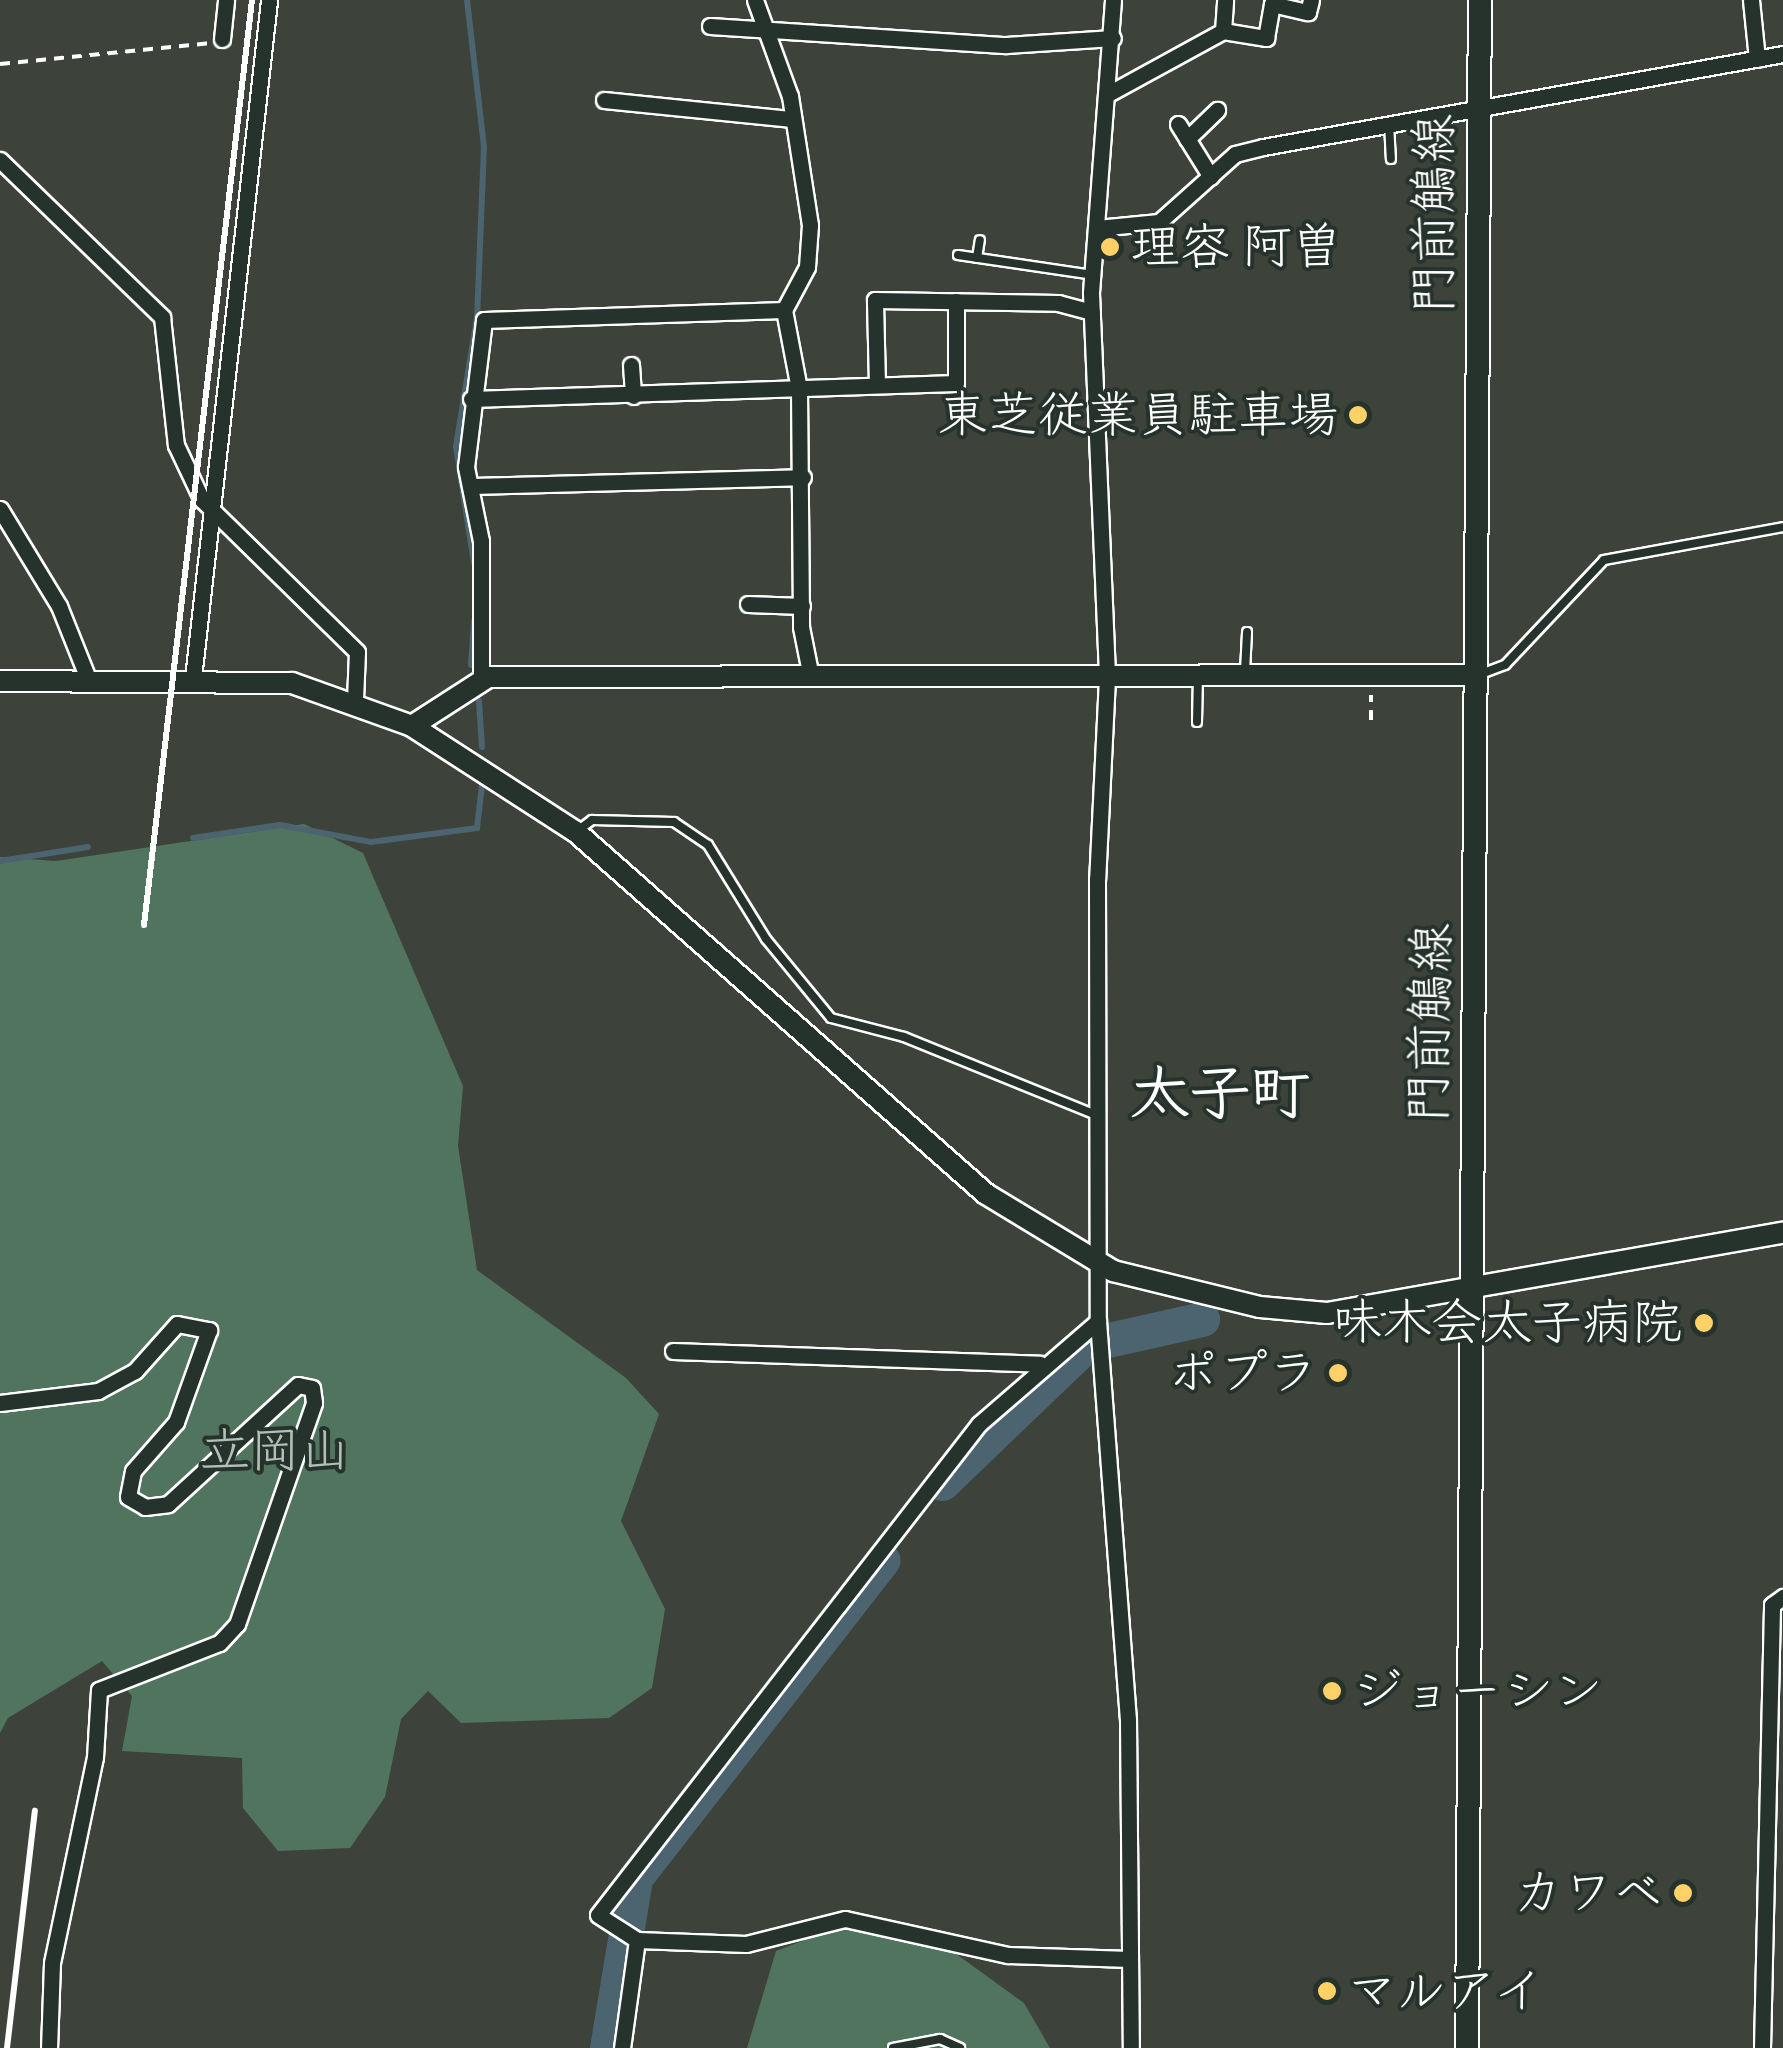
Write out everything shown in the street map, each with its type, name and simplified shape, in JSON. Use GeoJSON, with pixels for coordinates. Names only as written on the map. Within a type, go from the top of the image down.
{"type":"FeatureCollection","features":[{"type":"Feature","properties":{"kind":"main road","name":"門前鵤線"},"geometry":{"type":"LineString","coordinates":[[1467,2048],[1480,0]]}},
{"type":"Feature","properties":{"kind":"street"},"geometry":{"type":"LineString","coordinates":[[222,38],[226,0]]}},
{"type":"Feature","properties":{"kind":"street"},"geometry":{"type":"LineString","coordinates":[[193,678],[209,508],[269,0]]}},
{"type":"Feature","properties":{"kind":"street"},"geometry":{"type":"LineString","coordinates":[[755,0],[762,35],[792,119],[810,225],[807,267],[784,310],[799,389],[802,606],[811,678]]}},
{"type":"Feature","properties":{"kind":"street"},"geometry":{"type":"LineString","coordinates":[[1114,0],[1092,275],[1107,678],[1099,1335],[1129,1738],[1131,2048]]}},
{"type":"Feature","properties":{"kind":"street"},"geometry":{"type":"LineString","coordinates":[[1223,31],[1224,0]]}},
{"type":"Feature","properties":{"kind":"street"},"geometry":{"type":"LineString","coordinates":[[1108,94],[1223,31],[1266,38],[1272,4],[1308,12],[1311,0]]}},
{"type":"Feature","properties":{"kind":"street"},"geometry":{"type":"LineString","coordinates":[[1750,0],[1757,59]]}},
{"type":"Feature","properties":{"kind":"street"},"geometry":{"type":"LineString","coordinates":[[710,26],[762,35],[1006,44],[1113,38]]}},
{"type":"Feature","properties":{"kind":"street"},"geometry":{"type":"LineString","coordinates":[[1097,228],[1159,222],[1235,154],[1783,54]]}},
{"type":"Feature","properties":{"kind":"street"},"geometry":{"type":"LineString","coordinates":[[604,100],[792,119]]}},
{"type":"Feature","properties":{"kind":"street"},"geometry":{"type":"LineString","coordinates":[[1187,139],[1217,110]]}},
{"type":"Feature","properties":{"kind":"street"},"geometry":{"type":"LineString","coordinates":[[1178,124],[1211,177]]}},
{"type":"Feature","properties":{"kind":"street"},"geometry":{"type":"LineString","coordinates":[[0,160],[162,317],[176,446],[209,508],[357,652],[355,700]]}},
{"type":"Feature","properties":{"kind":"street"},"geometry":{"type":"LineString","coordinates":[[877,384],[875,300],[956,301],[1092,312]]}},
{"type":"Feature","properties":{"kind":"street"},"geometry":{"type":"LineString","coordinates":[[470,399],[956,383],[956,301]]}},
{"type":"Feature","properties":{"kind":"street"},"geometry":{"type":"LineString","coordinates":[[481,679],[481,541],[470,486],[470,399],[484,320],[784,310]]}},
{"type":"Feature","properties":{"kind":"street"},"geometry":{"type":"LineString","coordinates":[[631,365],[633,396]]}},
{"type":"Feature","properties":{"kind":"street"},"geometry":{"type":"LineString","coordinates":[[470,486],[802,477]]}},
{"type":"Feature","properties":{"kind":"street"},"geometry":{"type":"LineString","coordinates":[[2,514],[59,606],[88,681]]}},
{"type":"Feature","properties":{"kind":"street"},"geometry":{"type":"LineString","coordinates":[[748,604],[802,606]]}},
{"type":"Feature","properties":{"kind":"street"},"geometry":{"type":"LineString","coordinates":[[412,726],[481,679],[1476,675]]}},
{"type":"Feature","properties":{"kind":"street"},"geometry":{"type":"LineString","coordinates":[[0,681],[193,678],[292,683],[355,700],[412,726],[576,832],[986,1194],[1100,1263],[1260,1306],[1327,1312],[1783,1234]]}},
{"type":"Feature","properties":{"kind":"street"},"geometry":{"type":"LineString","coordinates":[[0,1402],[98,1391],[135,1371],[177,1324],[209,1330],[176,1422],[133,1471],[128,1498],[145,1507],[168,1504],[298,1385],[312,1388],[314,1402],[237,1624],[218,1642],[99,1690],[95,1757],[52,1963],[49,2048]]}},
{"type":"Feature","properties":{"kind":"street"},"geometry":{"type":"LineString","coordinates":[[1099,1335],[1040,1364],[907,1511],[598,1916],[637,1940],[746,1944],[846,1919],[1008,1955],[1130,1958]]}},
{"type":"Feature","properties":{"kind":"street"},"geometry":{"type":"LineString","coordinates":[[673,1351],[1040,1364]]}},
{"type":"Feature","properties":{"kind":"street"},"geometry":{"type":"LineString","coordinates":[[1762,2048],[1772,1605],[1783,1597]]}},
{"type":"Feature","properties":{"kind":"street"},"geometry":{"type":"LineString","coordinates":[[622,2048],[637,1940]]}},
{"type":"Feature","properties":{"kind":"lane"},"geometry":{"type":"LineString","coordinates":[[1389,124],[1391,158]]}},
{"type":"Feature","properties":{"kind":"lane"},"geometry":{"type":"LineString","coordinates":[[977,258],[980,240]]}},
{"type":"Feature","properties":{"kind":"lane"},"geometry":{"type":"LineString","coordinates":[[958,255],[1092,275]]}},
{"type":"Feature","properties":{"kind":"lane"},"geometry":{"type":"LineString","coordinates":[[1476,675],[1504,665],[1604,560],[1783,527]]}},
{"type":"Feature","properties":{"kind":"lane"},"geometry":{"type":"LineString","coordinates":[[1245,676],[1247,632]]}},
{"type":"Feature","properties":{"kind":"lane"},"geometry":{"type":"LineString","coordinates":[[1197,722],[1198,676]]}},
{"type":"Feature","properties":{"kind":"lane"},"geometry":{"type":"LineString","coordinates":[[576,832],[592,820],[674,822],[708,845],[766,940],[831,1018],[904,1037],[1100,1117]]}},
{"type":"Feature","properties":{"kind":"lane"},"geometry":{"type":"LineString","coordinates":[[893,2048],[940,2039],[960,2048]]}},
{"type":"Feature","properties":{"kind":"path"},"geometry":{"type":"LineString","coordinates":[[0,64],[222,38]]}},
{"type":"Feature","properties":{"kind":"path"},"geometry":{"type":"LineString","coordinates":[[1371,690],[1371,720]]}},
{"type":"Feature","properties":{"kind":"green space","name":"立岡山"},"geometry":{"type":"Polygon","coordinates":[[[304,824],[363,853],[463,1086],[458,1146],[477,1270],[626,1378],[659,1414],[621,1521],[665,1609],[652,1688],[609,1718],[461,1723],[428,1691],[401,1719],[385,1797],[350,1848],[278,1851],[243,1808],[242,1758],[122,1751],[132,1696],[102,1661],[8,1718],[0,1733],[0,857],[56,861],[304,824]]]}},
{"type":"Feature","properties":{"kind":"green space"},"geometry":{"type":"Polygon","coordinates":[[[839,1927],[948,1948],[1024,2003],[1050,2048],[747,2048],[776,1951],[839,1927]]]}},
{"type":"Feature","properties":{"kind":"waterway"},"geometry":{"type":"LineString","coordinates":[[467,0],[484,146],[477,317],[456,446],[474,563]]}},
{"type":"Feature","properties":{"kind":"waterway"},"geometry":{"type":"LineString","coordinates":[[471,665],[474,621]]}},
{"type":"Feature","properties":{"kind":"waterway"},"geometry":{"type":"LineString","coordinates":[[479,701],[482,747]]}},
{"type":"Feature","properties":{"kind":"waterway"},"geometry":{"type":"LineString","coordinates":[[193,838],[280,825],[371,842],[477,828],[482,785]]}},
{"type":"Feature","properties":{"kind":"waterway"},"geometry":{"type":"LineString","coordinates":[[0,861],[88,847]]}},
{"type":"Feature","properties":{"kind":"waterway"},"geometry":{"type":"LineString","coordinates":[[942,1483],[1086,1345],[1202,1319]]}},
{"type":"Feature","properties":{"kind":"waterway"},"geometry":{"type":"LineString","coordinates":[[607,2048],[635,1878],[883,1560]]}},
{"type":"Feature","properties":{"kind":"railway"},"geometry":{"type":"LineString","coordinates":[[144,925],[252,0]]}},
{"type":"Feature","properties":{"kind":"railway"},"geometry":{"type":"LineString","coordinates":[[7,2048],[35,1811]]}},
{"type":"Feature","properties":{"kind":"place","name":"理容 阿曽"},"geometry":{"type":"Point","coordinates":[1110,247]}},
{"type":"Feature","properties":{"kind":"place","name":"東芝従業員駐車場"},"geometry":{"type":"Point","coordinates":[1358,415]}},
{"type":"Feature","properties":{"kind":"place","name":"味木会太子病院"},"geometry":{"type":"Point","coordinates":[1704,1323]}},
{"type":"Feature","properties":{"kind":"place","name":"ポプラ"},"geometry":{"type":"Point","coordinates":[1338,1373]}},
{"type":"Feature","properties":{"kind":"place","name":"ジョーシン"},"geometry":{"type":"Point","coordinates":[1332,1691]}},
{"type":"Feature","properties":{"kind":"place","name":"カワベ"},"geometry":{"type":"Point","coordinates":[1683,1893]}},
{"type":"Feature","properties":{"kind":"place","name":"マルアイ"},"geometry":{"type":"Point","coordinates":[1327,1991]}},
{"type":"Feature","properties":{"kind":"district","name":"太子町"},"geometry":{"type":"Point","coordinates":[1220,1093]}}]}
